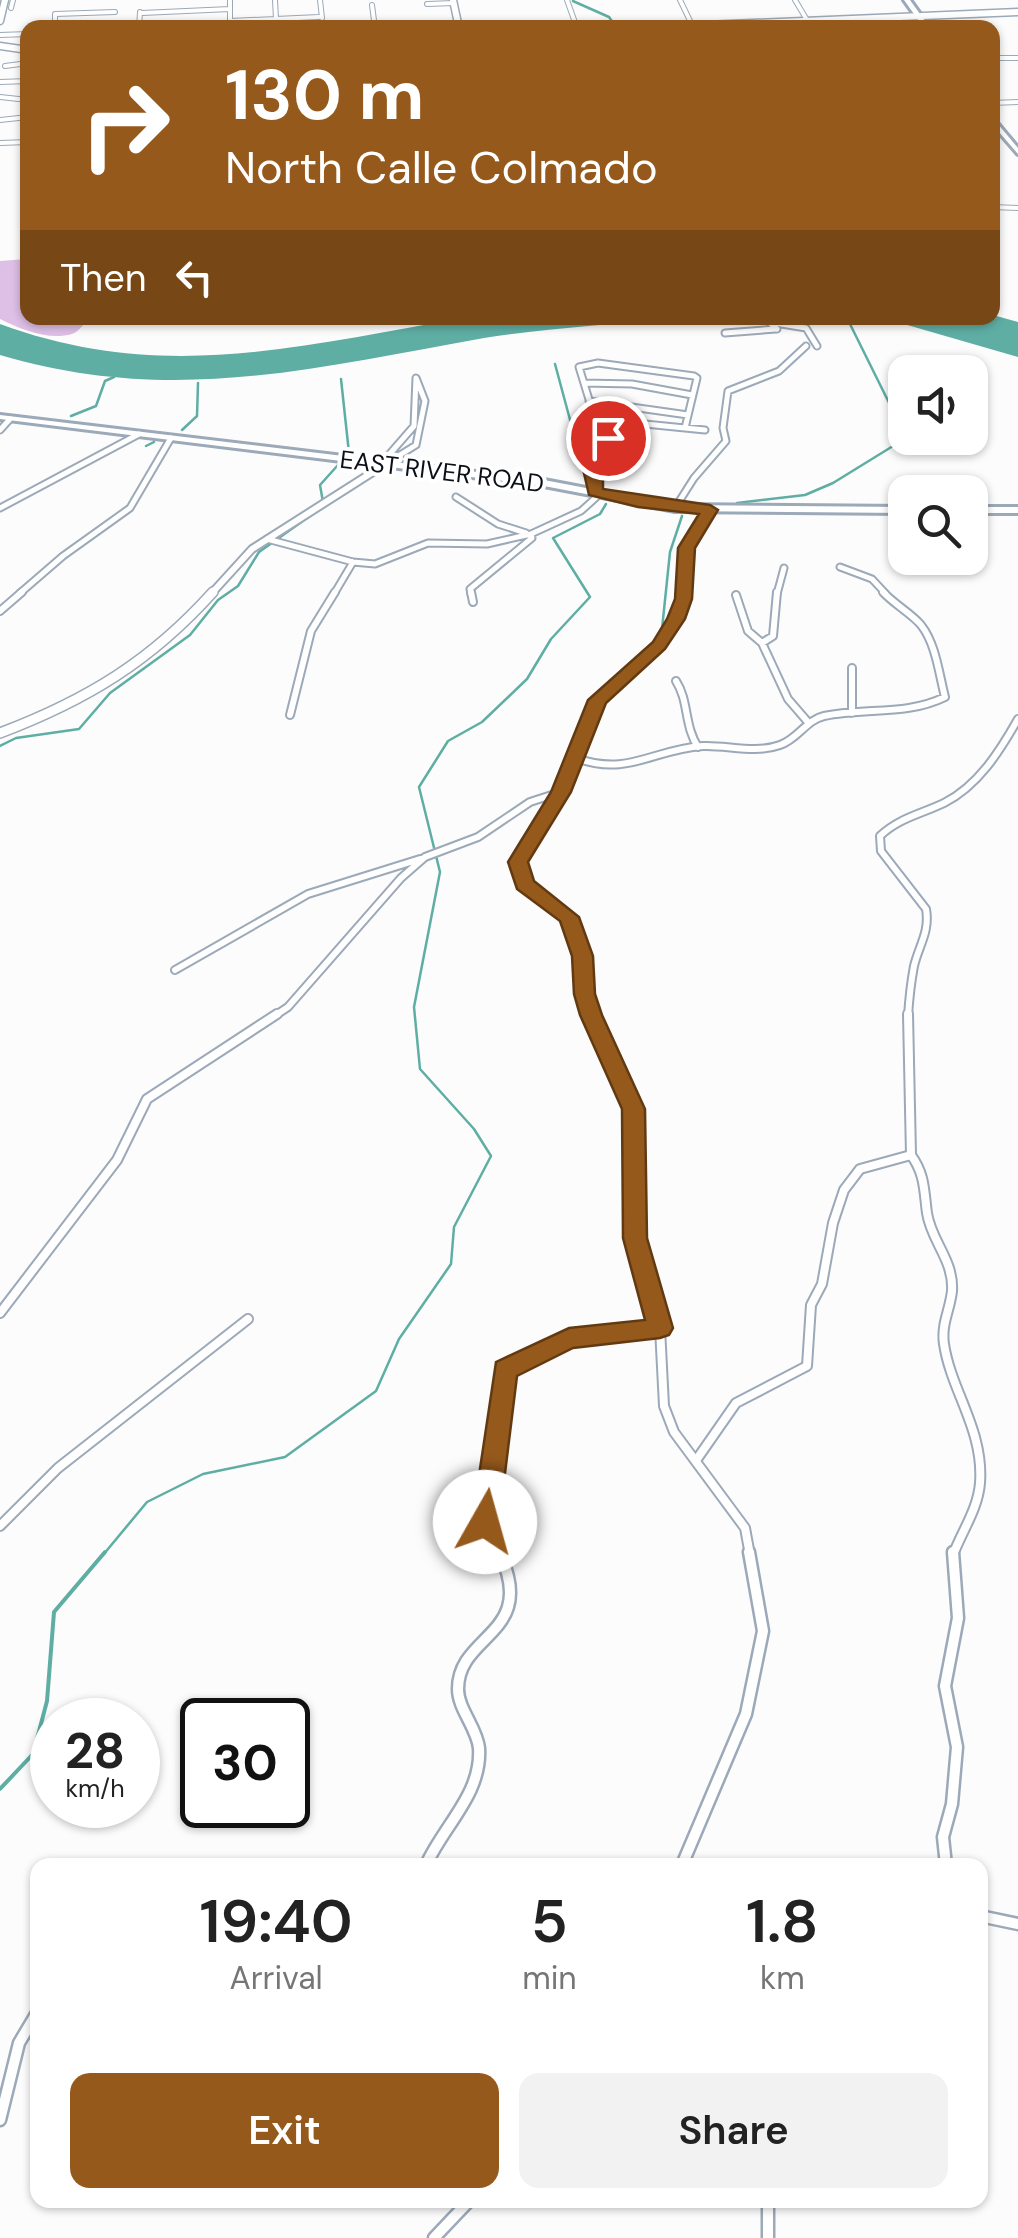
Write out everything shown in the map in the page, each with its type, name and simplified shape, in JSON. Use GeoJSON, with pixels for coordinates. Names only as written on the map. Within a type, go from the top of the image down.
{"type":"FeatureCollection","features":[{"type":"Feature","properties":{"kind":"main road"},"geometry":{"type":"LineString","coordinates":[[0,21],[5,0]]}},
{"type":"Feature","properties":{"kind":"main road"},"geometry":{"type":"LineString","coordinates":[[907,0],[921,20]]}},
{"type":"Feature","properties":{"kind":"main road"},"geometry":{"type":"LineString","coordinates":[[807,20],[1018,12]]}},
{"type":"Feature","properties":{"kind":"main road"},"geometry":{"type":"LineString","coordinates":[[1000,128],[1018,152]]}},
{"type":"Feature","properties":{"kind":"main road","name":"EAST RIVER ROAD"},"geometry":{"type":"LineString","coordinates":[[5,418],[598,492],[674,508],[888,510]]}},
{"type":"Feature","properties":{"kind":"main road"},"geometry":{"type":"LineString","coordinates":[[988,510],[1018,510]]}},
{"type":"Feature","properties":{"kind":"street"},"geometry":{"type":"LineString","coordinates":[[11,8],[13,0]]}},
{"type":"Feature","properties":{"kind":"street"},"geometry":{"type":"LineString","coordinates":[[230,0],[230,20]]}},
{"type":"Feature","properties":{"kind":"street"},"geometry":{"type":"LineString","coordinates":[[275,0],[276,19]]}},
{"type":"Feature","properties":{"kind":"street"},"geometry":{"type":"LineString","coordinates":[[267,20],[321,18],[320,0]]}},
{"type":"Feature","properties":{"kind":"street"},"geometry":{"type":"LineString","coordinates":[[794,0],[807,20]]}},
{"type":"Feature","properties":{"kind":"street"},"geometry":{"type":"LineString","coordinates":[[427,4],[453,1]]}},
{"type":"Feature","properties":{"kind":"street"},"geometry":{"type":"LineString","coordinates":[[372,5],[375,20]]}},
{"type":"Feature","properties":{"kind":"street"},"geometry":{"type":"LineString","coordinates":[[140,20],[141,13],[230,9]]}},
{"type":"Feature","properties":{"kind":"street"},"geometry":{"type":"LineString","coordinates":[[55,20],[55,14],[114,12]]}},
{"type":"Feature","properties":{"kind":"street"},"geometry":{"type":"LineString","coordinates":[[5,66],[20,64]]}},
{"type":"Feature","properties":{"kind":"street"},"geometry":{"type":"LineString","coordinates":[[772,325],[777,329]]}},
{"type":"Feature","properties":{"kind":"street"},"geometry":{"type":"LineString","coordinates":[[725,333],[806,328],[817,346]]}},
{"type":"Feature","properties":{"kind":"street"},"geometry":{"type":"LineString","coordinates":[[674,508],[726,441],[723,428],[728,391],[778,371],[806,346],[772,370],[727,387],[718,422],[717,449]]}},
{"type":"Feature","properties":{"kind":"street"},"geometry":{"type":"LineString","coordinates":[[685,428],[694,376],[640,367],[579,367],[595,419],[631,423],[705,430]]}},
{"type":"Feature","properties":{"kind":"street"},"geometry":{"type":"LineString","coordinates":[[0,733],[54,713],[154,652],[189,619],[235,564],[267,538],[388,464],[416,444],[426,404],[423,385],[416,378],[417,410],[410,439],[388,457],[388,464]]}},
{"type":"Feature","properties":{"kind":"street"},"geometry":{"type":"LineString","coordinates":[[584,382],[632,384],[692,395]]}},
{"type":"Feature","properties":{"kind":"street"},"geometry":{"type":"LineString","coordinates":[[590,401],[688,414]]}},
{"type":"Feature","properties":{"kind":"street"},"geometry":{"type":"LineString","coordinates":[[0,430],[5,418]]}},
{"type":"Feature","properties":{"kind":"street"},"geometry":{"type":"LineString","coordinates":[[267,538],[354,562],[386,562],[428,543],[487,544],[531,534],[582,511],[598,492],[586,447],[599,439],[625,436],[631,423]]}},
{"type":"Feature","properties":{"kind":"street"},"geometry":{"type":"LineString","coordinates":[[0,508],[139,434]]}},
{"type":"Feature","properties":{"kind":"street"},"geometry":{"type":"LineString","coordinates":[[0,611],[63,556],[130,508],[171,438]]}},
{"type":"Feature","properties":{"kind":"street"},"geometry":{"type":"LineString","coordinates":[[456,496],[498,524],[531,534]]}},
{"type":"Feature","properties":{"kind":"street"},"geometry":{"type":"LineString","coordinates":[[685,1858],[746,1714],[763,1630],[744,1528],[698,1459],[674,1432],[667,1416],[660,1328],[635,1238],[633,1109],[591,1015],[585,994],[583,956],[569,917],[524,884],[518,862],[561,792],[604,691],[659,645],[676,619],[683,599],[686,548],[710,510]]}},
{"type":"Feature","properties":{"kind":"street"},"geometry":{"type":"LineString","coordinates":[[473,602],[468,594],[470,589],[516,554],[532,538],[531,534]]}},
{"type":"Feature","properties":{"kind":"street"},"geometry":{"type":"LineString","coordinates":[[290,716],[311,631],[354,562]]}},
{"type":"Feature","properties":{"kind":"street"},"geometry":{"type":"LineString","coordinates":[[576,758],[603,766],[634,766],[698,747],[773,746],[795,737],[807,721],[852,713],[928,708],[945,698],[934,648],[920,624],[862,573],[840,567]]}},
{"type":"Feature","properties":{"kind":"street"},"geometry":{"type":"LineString","coordinates":[[762,643],[773,636],[777,620],[776,583],[784,568]]}},
{"type":"Feature","properties":{"kind":"street"},"geometry":{"type":"LineString","coordinates":[[736,595],[748,631],[762,643],[788,698],[807,721]]}},
{"type":"Feature","properties":{"kind":"street"},"geometry":{"type":"LineString","coordinates":[[852,668],[852,713]]}},
{"type":"Feature","properties":{"kind":"street"},"geometry":{"type":"LineString","coordinates":[[676,681],[682,690],[687,731],[698,747]]}},
{"type":"Feature","properties":{"kind":"street"},"geometry":{"type":"LineString","coordinates":[[945,1858],[943,1836],[952,1804],[957,1747],[946,1686],[958,1618],[954,1552],[974,1509],[980,1482],[973,1423],[944,1348],[942,1325],[952,1294],[951,1266],[926,1214],[926,1193],[919,1166],[911,1155],[908,1013],[915,961],[926,938],[928,920],[926,908],[882,851],[880,836],[890,825],[958,796],[1000,749],[1018,719]]}},
{"type":"Feature","properties":{"kind":"street"},"geometry":{"type":"LineString","coordinates":[[175,970],[308,894],[478,837],[530,802],[561,792]]}},
{"type":"Feature","properties":{"kind":"street"},"geometry":{"type":"LineString","coordinates":[[0,1312],[117,1160],[147,1099],[288,1007],[401,878],[425,857]]}},
{"type":"Feature","properties":{"kind":"street"},"geometry":{"type":"LineString","coordinates":[[698,1459],[736,1403],[807,1366],[811,1305],[822,1284],[833,1223],[844,1190],[860,1168],[911,1155]]}},
{"type":"Feature","properties":{"kind":"street"},"geometry":{"type":"LineString","coordinates":[[0,1526],[58,1468],[248,1319]]}},
{"type":"Feature","properties":{"kind":"street"},"geometry":{"type":"LineString","coordinates":[[429,1858],[476,1785],[479,1745],[458,1690],[465,1667],[504,1616],[512,1596],[511,1577],[485,1522],[505,1370],[569,1338],[660,1328]]}},
{"type":"Feature","properties":{"kind":"street"},"geometry":{"type":"LineString","coordinates":[[988,1918],[1018,1924]]}},
{"type":"Feature","properties":{"kind":"street"},"geometry":{"type":"LineString","coordinates":[[0,2120],[19,2042],[30,2023]]}},
{"type":"Feature","properties":{"kind":"street"},"geometry":{"type":"LineString","coordinates":[[434,2238],[462,2208]]}},
{"type":"Feature","properties":{"kind":"street"},"geometry":{"type":"LineString","coordinates":[[768,2208],[768,2238]]}},
{"type":"Feature","properties":{"kind":"shaded area"},"geometry":{"type":"Polygon","coordinates":[[[20,260],[20,325],[83,325],[75,333],[44,335],[0,319],[0,261],[20,260]]]}},
{"type":"Feature","properties":{"kind":"water"},"geometry":{"type":"Polygon","coordinates":[[[1000,317],[1018,322],[1018,357],[907,325],[1000,325],[1000,317]]]}},
{"type":"Feature","properties":{"kind":"water"},"geometry":{"type":"Polygon","coordinates":[[[0,324],[60,342],[175,356],[231,354],[423,325],[605,325],[507,335],[302,370],[184,380],[63,370],[0,355],[0,324]]]}},
{"type":"Feature","properties":{"kind":"waterway"},"geometry":{"type":"LineString","coordinates":[[573,1],[611,20]]}},
{"type":"Feature","properties":{"kind":"waterway"},"geometry":{"type":"LineString","coordinates":[[850,325],[888,401]]}},
{"type":"Feature","properties":{"kind":"waterway"},"geometry":{"type":"LineString","coordinates":[[555,364],[583,468]]}},
{"type":"Feature","properties":{"kind":"waterway"},"geometry":{"type":"LineString","coordinates":[[71,416],[96,406],[105,381],[114,377]]}},
{"type":"Feature","properties":{"kind":"waterway"},"geometry":{"type":"LineString","coordinates":[[341,379],[349,453]]}},
{"type":"Feature","properties":{"kind":"waterway"},"geometry":{"type":"LineString","coordinates":[[182,430],[197,416],[198,383]]}},
{"type":"Feature","properties":{"kind":"waterway"},"geometry":{"type":"LineString","coordinates":[[146,446],[154,442]]}},
{"type":"Feature","properties":{"kind":"waterway"},"geometry":{"type":"LineString","coordinates":[[737,503],[805,495],[833,483],[888,449]]}},
{"type":"Feature","properties":{"kind":"waterway"},"geometry":{"type":"LineString","coordinates":[[323,502],[320,485],[338,465]]}},
{"type":"Feature","properties":{"kind":"waterway"},"geometry":{"type":"LineString","coordinates":[[103,1555],[147,1502],[203,1474],[285,1457],[376,1391],[399,1339],[451,1264],[454,1227],[491,1156],[474,1129],[420,1069],[414,1007],[440,872],[419,787],[448,741],[482,722],[527,679],[551,639],[590,597],[553,538],[600,514],[606,504]]}},
{"type":"Feature","properties":{"kind":"waterway"},"geometry":{"type":"LineString","coordinates":[[0,746],[16,738],[79,729],[110,693],[190,635],[218,600],[238,586],[259,552],[317,511]]}},
{"type":"Feature","properties":{"kind":"waterway"},"geometry":{"type":"LineString","coordinates":[[662,629],[670,552],[682,516]]}},
{"type":"Feature","properties":{"kind":"waterway"},"geometry":{"type":"LineString","coordinates":[[0,1789],[33,1754],[47,1701],[54,1612],[105,1552]]}},
{"type":"Feature","properties":{"kind":"route"},"geometry":{"type":"LineString","coordinates":[[485,1522],[505,1370],[569,1338],[660,1328],[635,1238],[633,1109],[591,1015],[585,994],[583,956],[569,917],[524,884],[518,862],[561,792],[598,700],[659,645],[676,619],[683,599],[686,548],[710,510],[674,508],[594,492],[596,478],[586,447],[608,438]]}}]}
